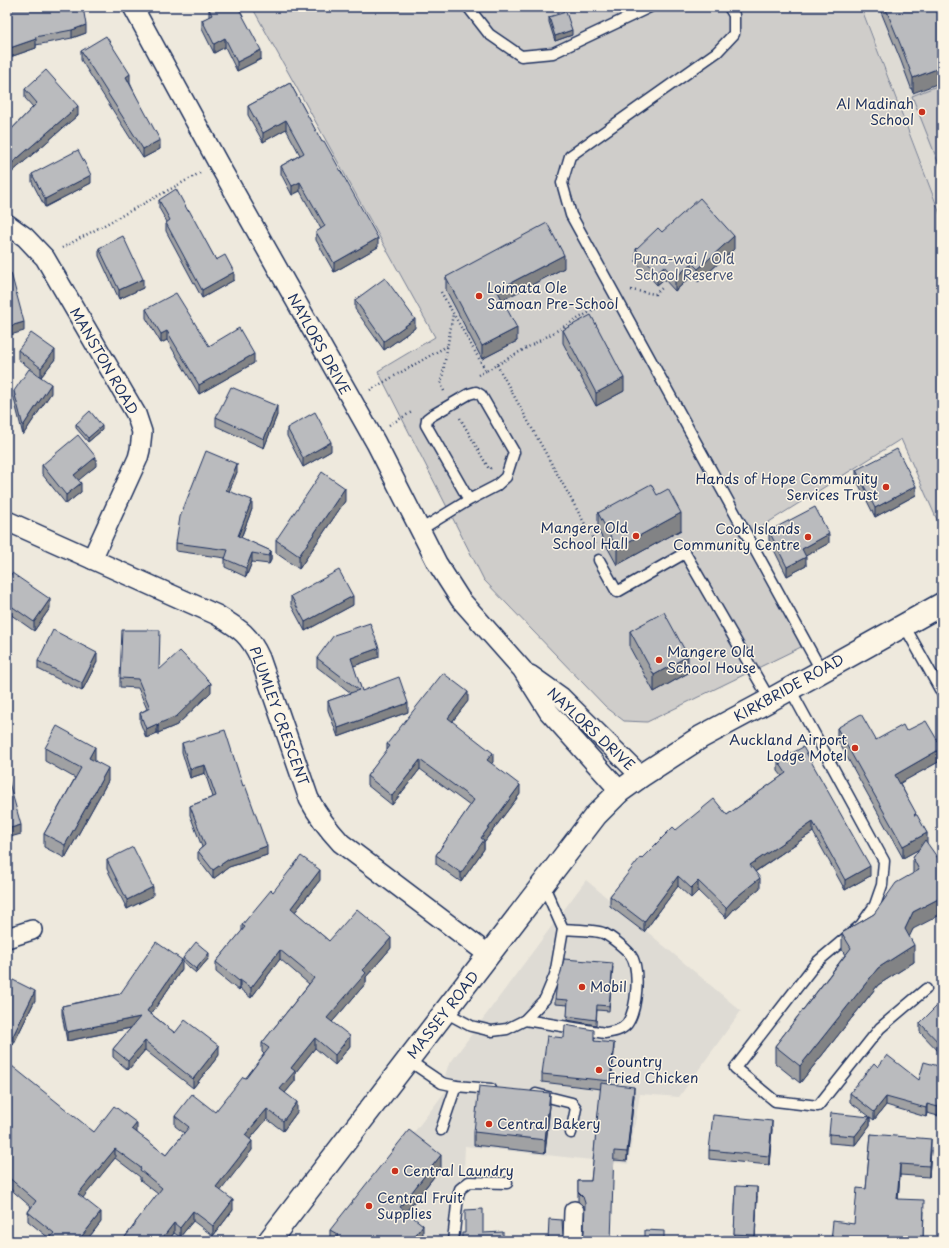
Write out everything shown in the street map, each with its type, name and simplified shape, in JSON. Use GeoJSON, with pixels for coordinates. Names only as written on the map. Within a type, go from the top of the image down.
{"type":"FeatureCollection","features":[{"type":"Feature","properties":{"kind":"main road","name":"KIRKBRIDE ROAD"},"geometry":{"type":"LineString","coordinates":[[620,792],[640,776],[701,737],[942,604]]}},
{"type":"Feature","properties":{"kind":"main road","name":"MASSEY ROAD"},"geometry":{"type":"LineString","coordinates":[[269,1241],[596,815],[620,792]]}},
{"type":"Feature","properties":{"kind":"street","name":"NAYLORS DRIVE"},"geometry":{"type":"LineString","coordinates":[[133,7],[218,163],[376,443],[437,563],[460,599],[522,669],[549,712],[620,792]]}},
{"type":"Feature","properties":{"kind":"street","name":"MANSTON ROAD"},"geometry":{"type":"LineString","coordinates":[[7,224],[25,237],[45,258],[136,414],[142,432],[140,450],[135,465],[92,559]]}},
{"type":"Feature","properties":{"kind":"street","name":"PLUMLEY CRESCENT"},"geometry":{"type":"LineString","coordinates":[[7,521],[218,615],[244,633],[251,641],[260,658],[309,799],[329,830],[341,843],[489,955]]}},
{"type":"Feature","properties":{"kind":"street","name":"NAYLORS DRIVE"},"geometry":{"type":"LineString","coordinates":[[522,669],[562,697],[640,776]]}},
{"type":"Feature","properties":{"kind":"street"},"geometry":{"type":"LineString","coordinates":[[7,938],[32,930]]}},
{"type":"Feature","properties":{"kind":"street"},"geometry":{"type":"LineString","coordinates":[[573,1241],[574,1211]]}},
{"type":"Feature","properties":{"kind":"lane"},"geometry":{"type":"LineString","coordinates":[[468,7],[489,34],[521,56],[553,53],[650,7]]}},
{"type":"Feature","properties":{"kind":"lane"},"geometry":{"type":"LineString","coordinates":[[729,7],[734,15],[734,34],[717,52],[570,156],[562,183],[571,215],[821,670]]}},
{"type":"Feature","properties":{"kind":"lane"},"geometry":{"type":"LineString","coordinates":[[420,530],[469,500],[496,486],[506,477],[514,452],[481,394],[476,392],[463,397],[431,416],[427,419],[426,425],[469,500]]}},
{"type":"Feature","properties":{"kind":"lane"},"geometry":{"type":"LineString","coordinates":[[599,560],[617,592],[685,552],[770,700]]}},
{"type":"Feature","properties":{"kind":"lane"},"geometry":{"type":"LineString","coordinates":[[904,625],[942,693]]}},
{"type":"Feature","properties":{"kind":"lane"},"geometry":{"type":"LineString","coordinates":[[790,689],[884,861],[882,886],[875,905],[861,925],[816,963],[735,1068],[774,1101],[818,1106],[880,1028],[926,988]]}},
{"type":"Feature","properties":{"kind":"lane"},"geometry":{"type":"LineString","coordinates":[[445,1012],[471,1026],[492,1031],[507,1028],[525,1020],[545,999],[555,975],[563,929],[543,884]]}},
{"type":"Feature","properties":{"kind":"lane"},"geometry":{"type":"LineString","coordinates":[[525,1020],[604,1033],[617,1031],[626,1024],[634,1007],[638,976],[631,954],[603,933],[563,929]]}},
{"type":"Feature","properties":{"kind":"lane"},"geometry":{"type":"LineString","coordinates":[[408,1060],[442,1083],[456,1086],[501,1090]]}},
{"type":"Feature","properties":{"kind":"lane"},"geometry":{"type":"LineString","coordinates":[[441,1130],[456,1086]]}},
{"type":"Feature","properties":{"kind":"lane"},"geometry":{"type":"LineString","coordinates":[[523,1092],[572,1103],[576,1108],[571,1133]]}},
{"type":"Feature","properties":{"kind":"lane"},"geometry":{"type":"LineString","coordinates":[[454,1241],[460,1189],[469,1182],[507,1183]]}},
{"type":"Feature","properties":{"kind":"path"},"geometry":{"type":"LineString","coordinates":[[45,258],[218,163]]}},
{"type":"Feature","properties":{"kind":"path"},"geometry":{"type":"LineString","coordinates":[[441,292],[486,370],[631,290],[655,294],[662,288]]}},
{"type":"Feature","properties":{"kind":"path"},"geometry":{"type":"LineString","coordinates":[[351,400],[448,345]]}},
{"type":"Feature","properties":{"kind":"path"},"geometry":{"type":"LineString","coordinates":[[496,365],[601,553],[599,560]]}},
{"type":"Feature","properties":{"kind":"shaded area","name":"Al Madinah School"},"geometry":{"type":"Polygon","coordinates":[[[862,7],[942,7],[942,217],[862,7]]]}},
{"type":"Feature","properties":{"kind":"shaded area"},"geometry":{"type":"Polygon","coordinates":[[[586,880],[741,1011],[679,1097],[640,1094],[628,1164],[465,1146],[461,1241],[331,1241],[454,1080],[445,1076],[448,1066],[586,880]]]}},
{"type":"Feature","properties":{"kind":"green space","name":"Puna-wai / Old School Reserve"},"geometry":{"type":"Polygon","coordinates":[[[252,7],[861,7],[942,219],[942,531],[901,439],[753,532],[801,647],[647,722],[624,721],[606,707],[484,580],[378,371],[435,337],[252,7]]]}},
{"type":"Feature","properties":{"kind":"green space"},"geometry":{"type":"Polygon","coordinates":[[[942,84],[942,172],[912,96],[942,84]]]}},
{"type":"Feature","properties":{"kind":"building"},"geometry":{"type":"Polygon","coordinates":[[[7,7],[83,7],[86,25],[72,30],[35,37],[36,39],[7,49],[7,7]]]}},
{"type":"Feature","properties":{"kind":"building"},"geometry":{"type":"Polygon","coordinates":[[[213,7],[238,7],[261,50],[237,62],[225,38],[214,44],[202,20],[212,15],[209,9],[213,7]]]}},
{"type":"Feature","properties":{"kind":"building"},"geometry":{"type":"Polygon","coordinates":[[[885,7],[942,7],[942,67],[913,78],[885,7]]]}},
{"type":"Feature","properties":{"kind":"building"},"geometry":{"type":"Polygon","coordinates":[[[566,12],[572,30],[555,36],[549,17],[566,12]]]}},
{"type":"Feature","properties":{"kind":"building"},"geometry":{"type":"Polygon","coordinates":[[[106,36],[130,74],[126,77],[160,140],[143,149],[81,51],[106,36]]]}},
{"type":"Feature","properties":{"kind":"building"},"geometry":{"type":"Polygon","coordinates":[[[46,70],[78,106],[11,164],[7,160],[7,134],[37,103],[25,89],[46,70]]]}},
{"type":"Feature","properties":{"kind":"building"},"geometry":{"type":"Polygon","coordinates":[[[290,83],[322,142],[324,141],[378,238],[334,263],[316,232],[325,226],[300,182],[292,186],[281,166],[304,153],[286,120],[263,133],[248,106],[290,83]]]}},
{"type":"Feature","properties":{"kind":"building"},"geometry":{"type":"Polygon","coordinates":[[[78,150],[91,175],[45,199],[32,174],[78,150]]]}},
{"type":"Feature","properties":{"kind":"building"},"geometry":{"type":"Polygon","coordinates":[[[176,189],[216,260],[225,255],[234,272],[202,290],[166,223],[170,220],[159,200],[176,189]]]}},
{"type":"Feature","properties":{"kind":"building"},"geometry":{"type":"Polygon","coordinates":[[[700,198],[734,236],[698,269],[692,263],[675,278],[664,266],[657,272],[636,249],[658,228],[662,232],[700,198]]]}},
{"type":"Feature","properties":{"kind":"building","name":"Loimata Ole Samoan Pre-School"},"geometry":{"type":"Polygon","coordinates":[[[547,223],[564,255],[497,290],[517,328],[482,346],[446,277],[547,223]]]}},
{"type":"Feature","properties":{"kind":"building"},"geometry":{"type":"Polygon","coordinates":[[[123,236],[143,279],[119,290],[99,248],[123,236]]]}},
{"type":"Feature","properties":{"kind":"building"},"geometry":{"type":"Polygon","coordinates":[[[11,273],[24,322],[7,327],[7,275],[11,273]]]}},
{"type":"Feature","properties":{"kind":"building"},"geometry":{"type":"Polygon","coordinates":[[[385,278],[415,319],[384,341],[355,300],[385,278]]]}},
{"type":"Feature","properties":{"kind":"building"},"geometry":{"type":"Polygon","coordinates":[[[176,293],[209,346],[239,328],[254,354],[199,385],[167,331],[161,334],[146,309],[176,293]]]}},
{"type":"Feature","properties":{"kind":"building"},"geometry":{"type":"Polygon","coordinates":[[[591,315],[624,378],[596,393],[563,330],[591,315]]]}},
{"type":"Feature","properties":{"kind":"building"},"geometry":{"type":"Polygon","coordinates":[[[31,333],[55,350],[41,368],[18,350],[31,333]]]}},
{"type":"Feature","properties":{"kind":"building"},"geometry":{"type":"Polygon","coordinates":[[[29,369],[51,384],[23,426],[14,391],[29,369]]]}},
{"type":"Feature","properties":{"kind":"building"},"geometry":{"type":"Polygon","coordinates":[[[231,387],[277,406],[264,439],[216,417],[231,387]]]}},
{"type":"Feature","properties":{"kind":"building"},"geometry":{"type":"Polygon","coordinates":[[[90,411],[102,426],[88,438],[76,424],[90,411]]]}},
{"type":"Feature","properties":{"kind":"building"},"geometry":{"type":"Polygon","coordinates":[[[315,412],[331,442],[303,458],[287,428],[315,412]]]}},
{"type":"Feature","properties":{"kind":"building"},"geometry":{"type":"Polygon","coordinates":[[[78,435],[96,457],[74,475],[81,483],[66,495],[42,465],[78,435]]]}},
{"type":"Feature","properties":{"kind":"building","name":"Hands of Hope Community Services Trust"},"geometry":{"type":"Polygon","coordinates":[[[897,449],[916,486],[875,508],[856,470],[897,449]]]}},
{"type":"Feature","properties":{"kind":"building"},"geometry":{"type":"Polygon","coordinates":[[[206,451],[237,464],[226,490],[252,500],[238,536],[271,551],[269,556],[252,553],[246,568],[225,559],[228,550],[176,543],[180,517],[206,451]]]}},
{"type":"Feature","properties":{"kind":"building"},"geometry":{"type":"Polygon","coordinates":[[[322,472],[345,488],[299,556],[276,540],[322,472]]]}},
{"type":"Feature","properties":{"kind":"building"},"geometry":{"type":"Polygon","coordinates":[[[651,484],[657,495],[668,489],[681,513],[617,548],[598,513],[651,484]]]}},
{"type":"Feature","properties":{"kind":"building"},"geometry":{"type":"Polygon","coordinates":[[[815,507],[829,534],[802,549],[806,557],[787,567],[769,531],[815,507]]]}},
{"type":"Feature","properties":{"kind":"building"},"geometry":{"type":"Polygon","coordinates":[[[339,570],[353,596],[305,622],[291,596],[339,570]]]}},
{"type":"Feature","properties":{"kind":"building"},"geometry":{"type":"Polygon","coordinates":[[[12,573],[50,599],[34,622],[7,603],[7,580],[12,573]]]}},
{"type":"Feature","properties":{"kind":"building"},"geometry":{"type":"Polygon","coordinates":[[[664,612],[688,656],[654,675],[630,631],[664,612]]]}},
{"type":"Feature","properties":{"kind":"building"},"geometry":{"type":"Polygon","coordinates":[[[370,623],[379,648],[351,658],[362,691],[399,677],[408,703],[338,728],[328,701],[359,690],[317,658],[334,635],[370,623]]]}},
{"type":"Feature","properties":{"kind":"building"},"geometry":{"type":"Polygon","coordinates":[[[53,630],[97,653],[82,683],[38,661],[53,630]]]}},
{"type":"Feature","properties":{"kind":"building"},"geometry":{"type":"Polygon","coordinates":[[[122,630],[160,630],[159,670],[180,651],[211,683],[177,716],[158,724],[158,727],[157,724],[146,729],[140,713],[150,708],[138,679],[120,678],[122,630]]]}},
{"type":"Feature","properties":{"kind":"building"},"geometry":{"type":"Polygon","coordinates":[[[443,673],[468,692],[448,718],[493,753],[487,760],[520,785],[481,838],[484,840],[461,873],[436,855],[474,800],[420,760],[392,796],[367,776],[390,746],[387,744],[443,673]]]}},
{"type":"Feature","properties":{"kind":"building"},"geometry":{"type":"Polygon","coordinates":[[[861,714],[876,740],[903,725],[906,731],[926,721],[942,748],[895,775],[916,813],[914,815],[917,815],[927,833],[903,846],[837,728],[861,714]]]}},
{"type":"Feature","properties":{"kind":"building"},"geometry":{"type":"Polygon","coordinates":[[[57,726],[95,747],[89,758],[108,768],[65,845],[44,834],[81,768],[45,748],[57,726]]]}},
{"type":"Feature","properties":{"kind":"building"},"geometry":{"type":"Polygon","coordinates":[[[225,730],[243,786],[245,785],[267,846],[229,859],[213,870],[198,851],[205,845],[190,806],[216,796],[205,765],[190,769],[182,743],[225,730]]]}},
{"type":"Feature","properties":{"kind":"building"},"geometry":{"type":"Polygon","coordinates":[[[803,747],[870,866],[845,880],[813,822],[750,865],[760,878],[734,899],[726,908],[698,881],[691,888],[678,876],[644,922],[610,896],[640,858],[641,859],[673,827],[676,830],[714,799],[727,815],[786,773],[778,761],[803,747]]]}},
{"type":"Feature","properties":{"kind":"building"},"geometry":{"type":"Polygon","coordinates":[[[7,779],[21,825],[7,829],[7,779]]]}},
{"type":"Feature","properties":{"kind":"building"},"geometry":{"type":"Polygon","coordinates":[[[925,840],[942,864],[942,897],[913,912],[905,929],[914,945],[878,968],[800,1066],[775,1046],[851,948],[842,933],[874,914],[896,883],[919,870],[913,858],[925,840]]]}},
{"type":"Feature","properties":{"kind":"building"},"geometry":{"type":"Polygon","coordinates":[[[133,847],[153,887],[127,900],[107,860],[133,847]]]}},
{"type":"Feature","properties":{"kind":"building"},"geometry":{"type":"Polygon","coordinates":[[[301,856],[320,870],[291,908],[329,941],[357,909],[391,938],[363,970],[366,973],[327,1018],[350,1036],[335,1055],[315,1038],[291,1068],[295,1071],[280,1089],[297,1102],[283,1121],[267,1109],[245,1135],[252,1141],[216,1187],[233,1200],[213,1226],[193,1211],[180,1228],[174,1223],[160,1241],[122,1241],[162,1188],[140,1170],[141,1168],[115,1149],[78,1194],[101,1212],[78,1241],[48,1241],[54,1233],[28,1212],[36,1201],[7,1176],[7,1073],[12,1066],[94,1132],[114,1106],[137,1123],[132,1129],[166,1155],[189,1127],[175,1116],[192,1094],[215,1112],[243,1077],[246,1078],[269,1048],[262,1043],[314,978],[280,950],[251,988],[240,980],[239,981],[216,962],[245,927],[242,925],[271,890],[273,892],[301,856]]]}},
{"type":"Feature","properties":{"kind":"building"},"geometry":{"type":"Polygon","coordinates":[[[156,942],[182,960],[147,1011],[175,1033],[185,1020],[219,1046],[193,1079],[145,1041],[128,1061],[113,1049],[140,1017],[67,1032],[62,1006],[120,994],[156,942]]]}},
{"type":"Feature","properties":{"kind":"building"},"geometry":{"type":"Polygon","coordinates":[[[196,942],[209,953],[196,969],[183,958],[196,942]]]}},
{"type":"Feature","properties":{"kind":"building"},"geometry":{"type":"Polygon","coordinates":[[[564,959],[613,963],[609,1006],[597,1005],[596,1020],[567,1016],[568,1000],[555,999],[557,983],[564,959]]]}},
{"type":"Feature","properties":{"kind":"building"},"geometry":{"type":"Polygon","coordinates":[[[7,977],[35,991],[13,1036],[7,1034],[7,977]]]}},
{"type":"Feature","properties":{"kind":"building"},"geometry":{"type":"Polygon","coordinates":[[[942,1001],[942,1046],[920,1023],[942,1001]]]}},
{"type":"Feature","properties":{"kind":"building"},"geometry":{"type":"Polygon","coordinates":[[[565,1025],[594,1030],[594,1041],[614,1043],[610,1081],[542,1074],[547,1036],[564,1038],[565,1025]]]}},
{"type":"Feature","properties":{"kind":"building"},"geometry":{"type":"Polygon","coordinates":[[[887,1055],[919,1080],[924,1062],[942,1067],[942,1092],[938,1107],[927,1104],[926,1108],[886,1097],[874,1112],[850,1093],[874,1063],[878,1067],[887,1055]]]}},
{"type":"Feature","properties":{"kind":"building"},"geometry":{"type":"Polygon","coordinates":[[[601,1083],[634,1087],[627,1152],[614,1151],[611,1241],[579,1241],[584,1233],[585,1203],[583,1197],[578,1192],[578,1181],[591,1181],[601,1083]]]}},
{"type":"Feature","properties":{"kind":"building"},"geometry":{"type":"Polygon","coordinates":[[[479,1086],[550,1093],[545,1140],[474,1132],[479,1086]]]}},
{"type":"Feature","properties":{"kind":"building"},"geometry":{"type":"Polygon","coordinates":[[[831,1113],[870,1117],[855,1136],[829,1134],[831,1113]]]}},
{"type":"Feature","properties":{"kind":"building"},"geometry":{"type":"Polygon","coordinates":[[[713,1115],[772,1121],[769,1156],[709,1150],[713,1115]]]}},
{"type":"Feature","properties":{"kind":"building"},"geometry":{"type":"Polygon","coordinates":[[[409,1130],[441,1155],[400,1207],[423,1225],[411,1241],[335,1241],[339,1235],[330,1230],[409,1130]]]}},
{"type":"Feature","properties":{"kind":"building"},"geometry":{"type":"Polygon","coordinates":[[[871,1134],[931,1139],[929,1166],[900,1164],[897,1199],[924,1200],[923,1238],[890,1238],[890,1241],[831,1241],[833,1221],[854,1224],[857,1188],[866,1189],[871,1134]]]}},
{"type":"Feature","properties":{"kind":"building"},"geometry":{"type":"Polygon","coordinates":[[[736,1186],[757,1187],[755,1235],[734,1234],[736,1186]]]}},
{"type":"Feature","properties":{"kind":"building"},"geometry":{"type":"Polygon","coordinates":[[[483,1209],[483,1233],[503,1232],[503,1241],[462,1241],[462,1233],[465,1233],[465,1210],[483,1209]]]}},
{"type":"Feature","properties":{"kind":"building"},"geometry":{"type":"Polygon","coordinates":[[[549,1219],[562,1220],[563,1237],[567,1241],[548,1241],[549,1219]]]}},
{"type":"Feature","properties":{"kind":"building"},"geometry":{"type":"Polygon","coordinates":[[[645,1230],[664,1231],[664,1241],[645,1241],[645,1230]]]}},
{"type":"Feature","properties":{"kind":"building"},"geometry":{"type":"Polygon","coordinates":[[[723,1236],[743,1236],[743,1241],[722,1241],[723,1236]]]}},
{"type":"Feature","properties":{"kind":"place","name":"Al Madinah School"},"geometry":{"type":"Point","coordinates":[922,112]}},
{"type":"Feature","properties":{"kind":"place","name":"Loimata Ole Samoan Pre-School"},"geometry":{"type":"Point","coordinates":[479,296]}},
{"type":"Feature","properties":{"kind":"place","name":"Hands of Hope Community Services Trust"},"geometry":{"type":"Point","coordinates":[886,487]}},
{"type":"Feature","properties":{"kind":"place","name":"Mangere Old School Hall"},"geometry":{"type":"Point","coordinates":[636,536]}},
{"type":"Feature","properties":{"kind":"place","name":"Cook Islands Community Centre"},"geometry":{"type":"Point","coordinates":[808,537]}},
{"type":"Feature","properties":{"kind":"place","name":"Mangere Old School House"},"geometry":{"type":"Point","coordinates":[659,660]}},
{"type":"Feature","properties":{"kind":"place","name":"Auckland Airport Lodge Motel"},"geometry":{"type":"Point","coordinates":[855,748]}},
{"type":"Feature","properties":{"kind":"place","name":"Mobil"},"geometry":{"type":"Point","coordinates":[582,987]}},
{"type":"Feature","properties":{"kind":"place","name":"Country Fried Chicken"},"geometry":{"type":"Point","coordinates":[599,1070]}},
{"type":"Feature","properties":{"kind":"place","name":"Central Bakery"},"geometry":{"type":"Point","coordinates":[489,1124]}},
{"type":"Feature","properties":{"kind":"place","name":"Central Laundry"},"geometry":{"type":"Point","coordinates":[395,1171]}},
{"type":"Feature","properties":{"kind":"place","name":"Central Fruit Supplies"},"geometry":{"type":"Point","coordinates":[369,1206]}}]}
